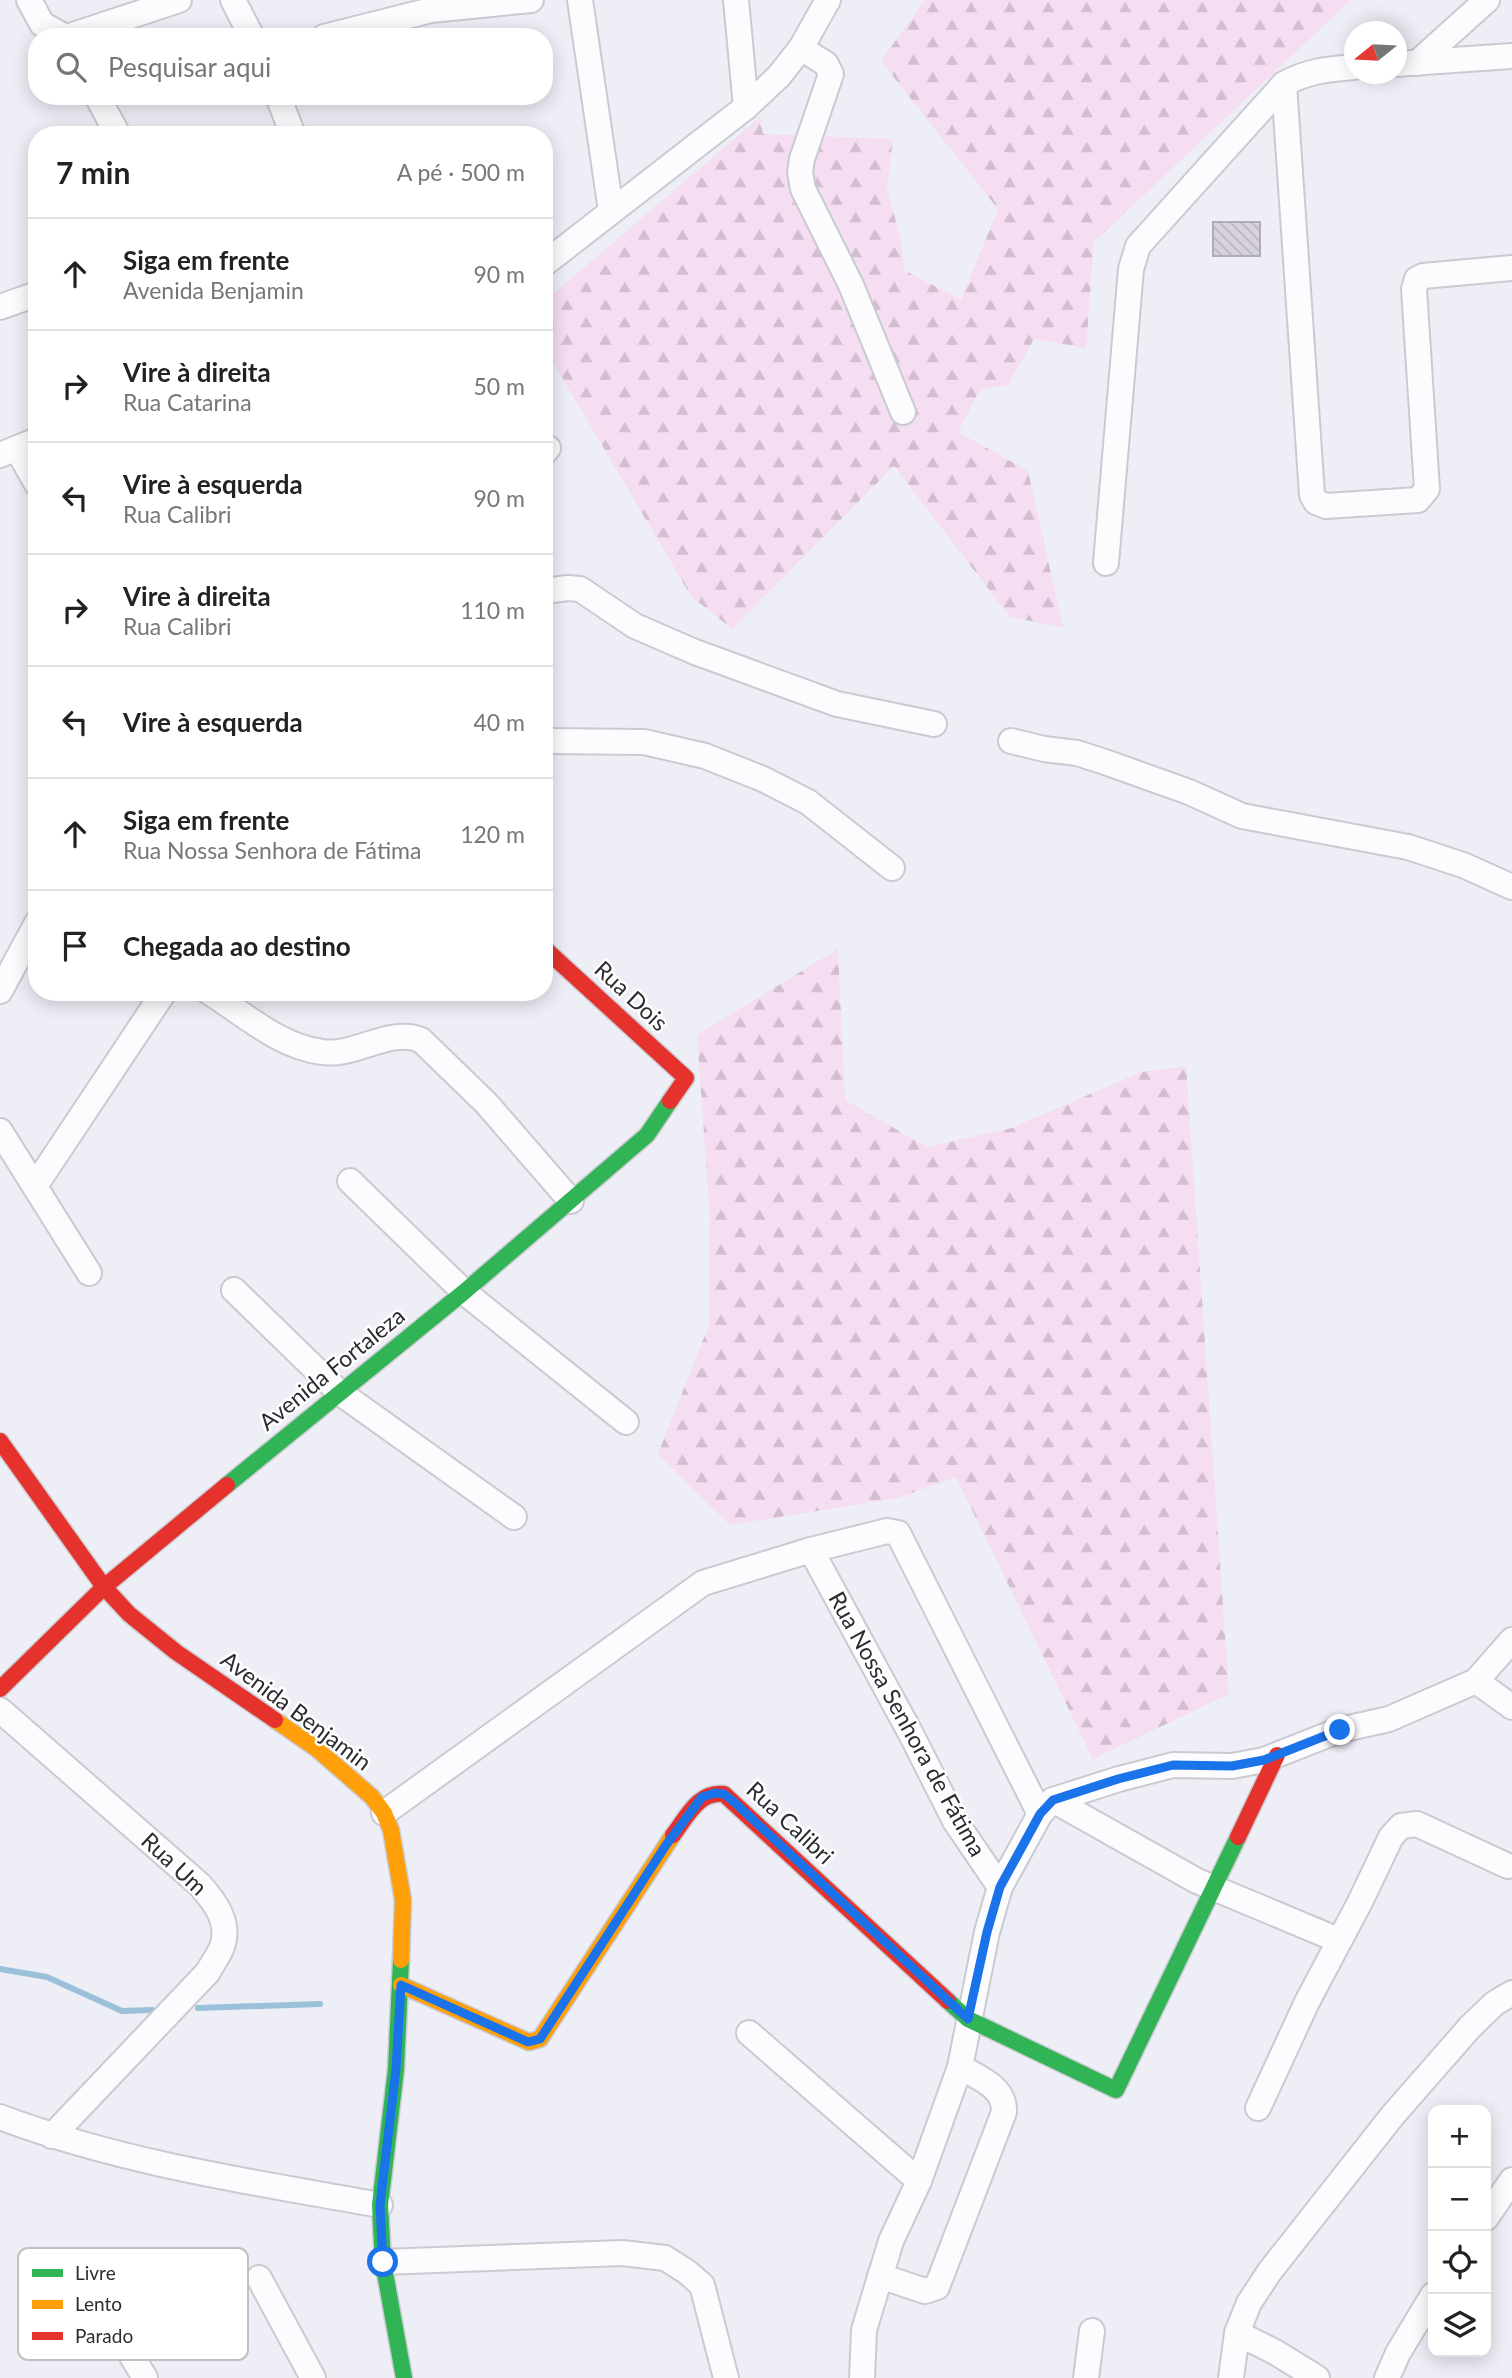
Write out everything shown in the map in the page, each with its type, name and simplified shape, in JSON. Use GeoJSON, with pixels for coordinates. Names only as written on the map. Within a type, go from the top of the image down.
{"type":"FeatureCollection","features":[{"type":"Feature","properties":{"kind":"street"},"geometry":{"type":"LineString","coordinates":[[29,0],[42,24],[49,28]]}},
{"type":"Feature","properties":{"kind":"street"},"geometry":{"type":"LineString","coordinates":[[93,28],[179,0]]}},
{"type":"Feature","properties":{"kind":"street"},"geometry":{"type":"LineString","coordinates":[[233,0],[247,28]]}},
{"type":"Feature","properties":{"kind":"street"},"geometry":{"type":"LineString","coordinates":[[354,28],[430,5],[531,0]]}},
{"type":"Feature","properties":{"kind":"street"},"geometry":{"type":"LineString","coordinates":[[580,0],[611,211]]}},
{"type":"Feature","properties":{"kind":"street"},"geometry":{"type":"LineString","coordinates":[[736,0],[746,107]]}},
{"type":"Feature","properties":{"kind":"street"},"geometry":{"type":"LineString","coordinates":[[553,257],[746,107],[779,76],[801,48],[828,0]]}},
{"type":"Feature","properties":{"kind":"street"},"geometry":{"type":"LineString","coordinates":[[1407,64],[1487,0]]}},
{"type":"Feature","properties":{"kind":"street"},"geometry":{"type":"LineString","coordinates":[[801,48],[826,64],[831,74],[802,159],[800,172],[803,189],[851,285],[902,412]]}},
{"type":"Feature","properties":{"kind":"street"},"geometry":{"type":"LineString","coordinates":[[1407,64],[1512,56]]}},
{"type":"Feature","properties":{"kind":"street"},"geometry":{"type":"LineString","coordinates":[[1106,564],[1131,269],[1138,246],[1284,84],[1318,70],[1344,68]]}},
{"type":"Feature","properties":{"kind":"street"},"geometry":{"type":"LineString","coordinates":[[1284,84],[1312,495],[1317,502],[1326,506],[1418,499],[1424,495],[1427,489],[1414,289],[1417,279],[1423,276],[1512,268]]}},
{"type":"Feature","properties":{"kind":"street"},"geometry":{"type":"LineString","coordinates":[[102,105],[113,126]]}},
{"type":"Feature","properties":{"kind":"street"},"geometry":{"type":"LineString","coordinates":[[281,105],[290,126]]}},
{"type":"Feature","properties":{"kind":"street"},"geometry":{"type":"LineString","coordinates":[[0,307],[28,297]]}},
{"type":"Feature","properties":{"kind":"street"},"geometry":{"type":"LineString","coordinates":[[18,448],[28,467]]}},
{"type":"Feature","properties":{"kind":"street"},"geometry":{"type":"LineString","coordinates":[[553,590],[580,589],[635,626],[695,652],[837,704],[934,724]]}},
{"type":"Feature","properties":{"kind":"street"},"geometry":{"type":"LineString","coordinates":[[553,741],[644,742],[705,756],[763,779],[808,802],[892,868]]}},
{"type":"Feature","properties":{"kind":"street"},"geometry":{"type":"LineString","coordinates":[[1011,741],[1096,759],[1253,819],[1408,847],[1463,865],[1512,887]]}},
{"type":"Feature","properties":{"kind":"street"},"geometry":{"type":"LineString","coordinates":[[0,991],[28,940]]}},
{"type":"Feature","properties":{"kind":"street","name":"Rua Dois"},"geometry":{"type":"LineString","coordinates":[[553,956],[686,1078]]}},
{"type":"Feature","properties":{"kind":"street"},"geometry":{"type":"LineString","coordinates":[[35,1186],[158,1001]]}},
{"type":"Feature","properties":{"kind":"street"},"geometry":{"type":"LineString","coordinates":[[223,1001],[294,1047],[325,1053],[353,1050],[400,1036],[421,1040],[486,1103],[571,1200]]}},
{"type":"Feature","properties":{"kind":"street","name":"Avenida Fortaleza"},"geometry":{"type":"LineString","coordinates":[[0,1689],[104,1587],[464,1292],[647,1136],[686,1078]]}},
{"type":"Feature","properties":{"kind":"street"},"geometry":{"type":"LineString","coordinates":[[0,1131],[89,1273]]}},
{"type":"Feature","properties":{"kind":"street"},"geometry":{"type":"LineString","coordinates":[[350,1181],[464,1292],[626,1422]]}},
{"type":"Feature","properties":{"kind":"street"},"geometry":{"type":"LineString","coordinates":[[234,1290],[339,1392],[514,1517]]}},
{"type":"Feature","properties":{"kind":"street","name":"Avenida Benjamin"},"geometry":{"type":"LineString","coordinates":[[0,1441],[104,1587],[129,1614],[176,1652],[317,1749],[372,1797],[384,1813],[391,1830],[403,1899],[396,2069],[380,2205],[383,2262],[404,2378]]}},
{"type":"Feature","properties":{"kind":"street"},"geometry":{"type":"LineString","coordinates":[[384,1813],[703,1583],[811,1550],[887,1531],[898,1533],[1046,1807],[1213,1888],[1338,1940]]}},
{"type":"Feature","properties":{"kind":"street","name":"Rua Nossa Senhora de Fátima"},"geometry":{"type":"LineString","coordinates":[[811,1550],[955,1821],[1000,1887],[1046,1807]]}},
{"type":"Feature","properties":{"kind":"street"},"geometry":{"type":"LineString","coordinates":[[1046,1807],[1118,1779],[1173,1765],[1232,1766],[1264,1760],[1340,1730],[1389,1719],[1476,1681],[1512,1640]]}},
{"type":"Feature","properties":{"kind":"street"},"geometry":{"type":"LineString","coordinates":[[1476,1681],[1512,1707]]}},
{"type":"Feature","properties":{"kind":"street","name":"Rua Um"},"geometry":{"type":"LineString","coordinates":[[0,1710],[200,1885],[218,1905],[223,1925],[223,1945],[208,1972],[52,2136]]}},
{"type":"Feature","properties":{"kind":"street"},"geometry":{"type":"LineString","coordinates":[[1213,1888],[1277,1755]]}},
{"type":"Feature","properties":{"kind":"street","name":"Rua Calibri"},"geometry":{"type":"LineString","coordinates":[[401,1985],[528,2042],[540,2039],[666,1845],[702,1797],[715,1793],[724,1794],[968,2019],[1116,2090],[1213,1888]]}},
{"type":"Feature","properties":{"kind":"street"},"geometry":{"type":"LineString","coordinates":[[1258,2108],[1338,1940],[1360,1902],[1391,1837],[1401,1826],[1417,1824],[1511,1867]]}},
{"type":"Feature","properties":{"kind":"street"},"geometry":{"type":"LineString","coordinates":[[863,2378],[864,2330],[891,2241],[919,2181],[960,2067],[987,1932],[1000,1887]]}},
{"type":"Feature","properties":{"kind":"street"},"geometry":{"type":"LineString","coordinates":[[1231,2378],[1237,2333],[1249,2303],[1270,2271],[1393,2115],[1470,2026],[1495,2003],[1512,1993]]}},
{"type":"Feature","properties":{"kind":"street"},"geometry":{"type":"LineString","coordinates":[[749,2033],[919,2181]]}},
{"type":"Feature","properties":{"kind":"street"},"geometry":{"type":"LineString","coordinates":[[880,2276],[925,2291],[937,2287],[1003,2112],[1004,2101],[999,2092],[960,2067]]}},
{"type":"Feature","properties":{"kind":"street"},"geometry":{"type":"LineString","coordinates":[[0,2117],[52,2136],[173,2168],[380,2205]]}},
{"type":"Feature","properties":{"kind":"street"},"geometry":{"type":"LineString","coordinates":[[1491,2211],[1512,2180]]}},
{"type":"Feature","properties":{"kind":"street"},"geometry":{"type":"LineString","coordinates":[[383,2262],[622,2253],[665,2258],[687,2272],[702,2286],[726,2378]]}},
{"type":"Feature","properties":{"kind":"street"},"geometry":{"type":"LineString","coordinates":[[259,2278],[313,2378]]}},
{"type":"Feature","properties":{"kind":"street"},"geometry":{"type":"LineString","coordinates":[[1387,2378],[1398,2353],[1428,2303]]}},
{"type":"Feature","properties":{"kind":"street"},"geometry":{"type":"LineString","coordinates":[[1086,2378],[1092,2331]]}},
{"type":"Feature","properties":{"kind":"street"},"geometry":{"type":"LineString","coordinates":[[1237,2333],[1317,2378]]}},
{"type":"Feature","properties":{"kind":"street"},"geometry":{"type":"LineString","coordinates":[[134,2360],[145,2378]]}},
{"type":"Feature","properties":{"kind":"green space"},"geometry":{"type":"Polygon","coordinates":[[[925,0],[1351,0],[1094,242],[1086,348],[1034,339],[1008,385],[980,390],[958,432],[1028,471],[1063,627],[1010,617],[894,466],[732,629],[691,596],[553,362],[553,294],[760,117],[763,134],[893,139],[887,189],[901,240],[904,270],[961,300],[998,209],[881,61],[925,0]]]}},
{"type":"Feature","properties":{"kind":"green space"},"geometry":{"type":"Polygon","coordinates":[[[838,949],[845,1100],[927,1147],[1012,1128],[1141,1072],[1186,1066],[1229,1694],[1093,1759],[956,1477],[898,1498],[730,1525],[658,1454],[709,1325],[710,1218],[697,1035],[838,949]]]}},
{"type":"Feature","properties":{"kind":"building"},"geometry":{"type":"Polygon","coordinates":[[[1213,222],[1260,222],[1260,256],[1213,256],[1213,222]]]}},
{"type":"Feature","properties":{"kind":"waterway"},"geometry":{"type":"LineString","coordinates":[[0,1969],[47,1977],[122,2011],[152,2010]]}},
{"type":"Feature","properties":{"kind":"waterway"},"geometry":{"type":"LineString","coordinates":[[198,2008],[320,2004]]}},
{"type":"Feature","properties":{"kind":"traffic: fast"},"geometry":{"type":"LineString","coordinates":[[227,1485],[464,1292],[647,1135],[670,1101]]}},
{"type":"Feature","properties":{"kind":"traffic: fast"},"geometry":{"type":"LineString","coordinates":[[948,2001],[968,2019],[1116,2090],[1238,1837]]}},
{"type":"Feature","properties":{"kind":"traffic: fast"},"geometry":{"type":"LineString","coordinates":[[401,1960],[396,2069],[380,2205],[383,2262],[404,2378]]}},
{"type":"Feature","properties":{"kind":"traffic: slow"},"geometry":{"type":"LineString","coordinates":[[275,1720],[317,1749],[372,1797],[384,1813],[391,1830],[403,1900],[401,1960]]}},
{"type":"Feature","properties":{"kind":"traffic: slow"},"geometry":{"type":"LineString","coordinates":[[401,1985],[529,2042],[540,2039],[673,1835]]}},
{"type":"Feature","properties":{"kind":"traffic: jam"},"geometry":{"type":"LineString","coordinates":[[553,956],[686,1078],[670,1101]]}},
{"type":"Feature","properties":{"kind":"traffic: jam"},"geometry":{"type":"LineString","coordinates":[[0,1441],[104,1587],[129,1614],[176,1652],[275,1720]]}},
{"type":"Feature","properties":{"kind":"traffic: jam"},"geometry":{"type":"LineString","coordinates":[[0,1689],[104,1587],[227,1485]]}},
{"type":"Feature","properties":{"kind":"traffic: jam"},"geometry":{"type":"LineString","coordinates":[[1238,1837],[1277,1755]]}},
{"type":"Feature","properties":{"kind":"traffic: jam"},"geometry":{"type":"LineString","coordinates":[[673,1835],[700,1801],[715,1794],[724,1794],[948,2001]]}},
{"type":"Feature","properties":{"kind":"route"},"geometry":{"type":"LineString","coordinates":[[383,2262],[380,2205],[396,2069],[401,1985],[528,2042],[540,2039],[666,1845],[702,1797],[715,1793],[724,1794],[734,1802],[968,2019],[1000,1887],[1040,1814],[1053,1800],[1173,1765],[1232,1766],[1264,1760],[1340,1730]]}}]}
